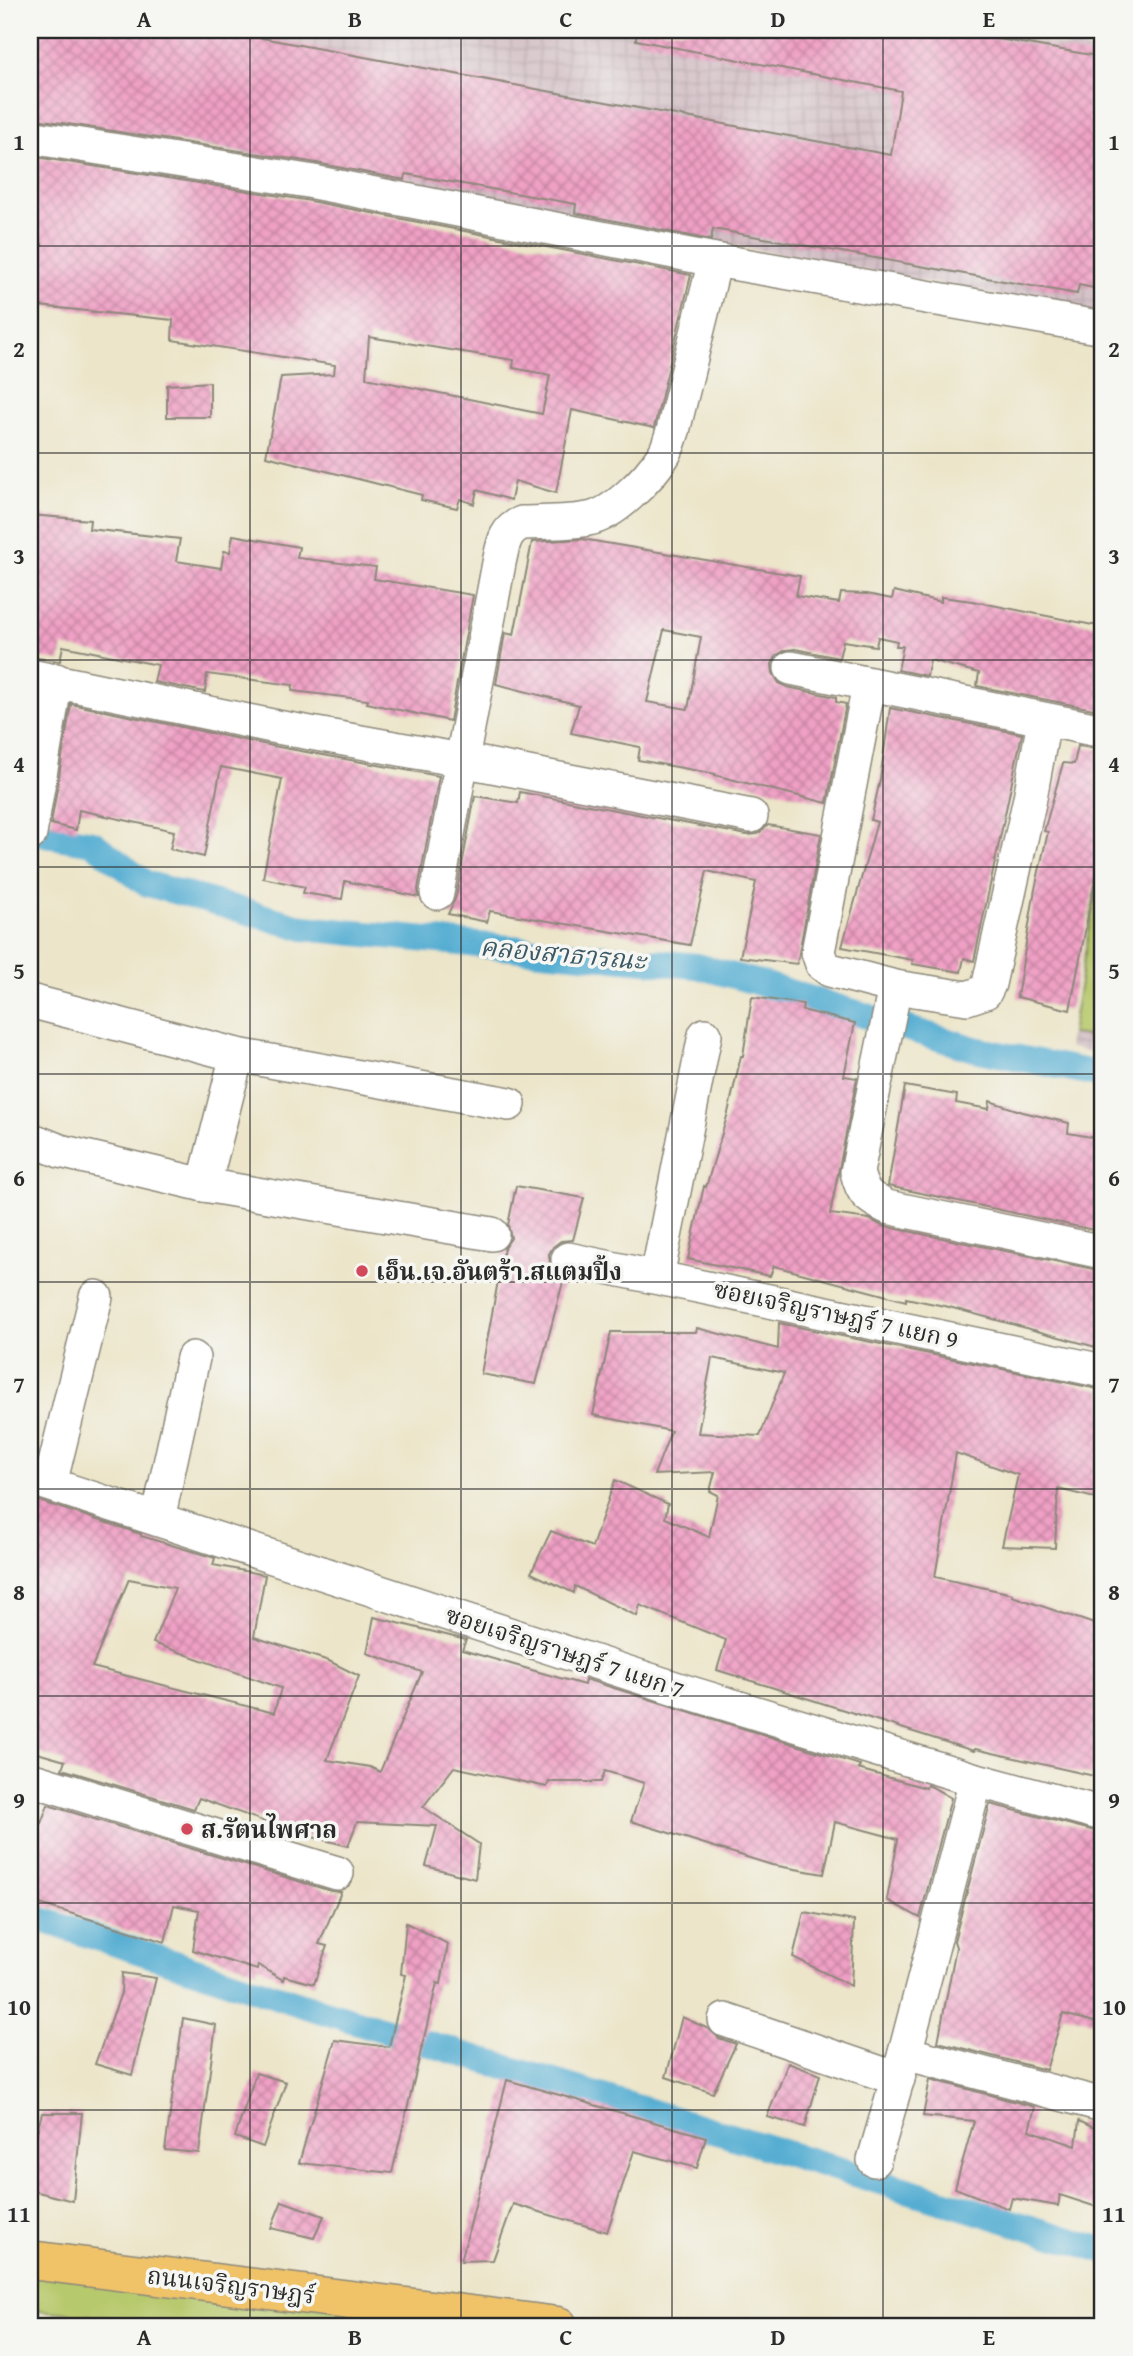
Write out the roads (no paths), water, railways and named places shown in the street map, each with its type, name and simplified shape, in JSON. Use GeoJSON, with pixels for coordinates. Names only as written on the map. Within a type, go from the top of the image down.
{"type":"FeatureCollection","features":[{"type":"Feature","properties":{"kind":"main road","name":"ถนนเจริญราษฎร์"},"geometry":{"type":"LineString","coordinates":[[30,2260],[558,2326]]}},
{"type":"Feature","properties":{"kind":"street"},"geometry":{"type":"LineString","coordinates":[[30,137],[308,181],[715,260],[1103,328]]}},
{"type":"Feature","properties":{"kind":"street"},"geometry":{"type":"LineString","coordinates":[[437,892],[499,563],[508,532],[522,523],[589,519],[602,515],[643,481],[664,455],[673,430],[715,260]]}},
{"type":"Feature","properties":{"kind":"street"},"geometry":{"type":"LineString","coordinates":[[791,668],[1103,731]]}},
{"type":"Feature","properties":{"kind":"street"},"geometry":{"type":"LineString","coordinates":[[32,824],[43,678],[277,726],[751,816]]}},
{"type":"Feature","properties":{"kind":"street"},"geometry":{"type":"LineString","coordinates":[[869,684],[818,952],[822,964],[830,970],[894,995],[967,998],[985,992],[1024,824],[1044,721]]}},
{"type":"Feature","properties":{"kind":"street"},"geometry":{"type":"LineString","coordinates":[[894,995],[857,1172],[860,1188],[871,1199],[887,1207],[1103,1252]]}},
{"type":"Feature","properties":{"kind":"street"},"geometry":{"type":"LineString","coordinates":[[30,1001],[237,1055],[509,1104]]}},
{"type":"Feature","properties":{"kind":"street"},"geometry":{"type":"LineString","coordinates":[[657,1277],[705,1035]]}},
{"type":"Feature","properties":{"kind":"street"},"geometry":{"type":"LineString","coordinates":[[204,1185],[237,1055]]}},
{"type":"Feature","properties":{"kind":"street"},"geometry":{"type":"LineString","coordinates":[[30,1139],[60,1151],[204,1185],[492,1234]]}},
{"type":"Feature","properties":{"kind":"street","name":"ซอยเจริญราษฎร์ 7 แยก 9"},"geometry":{"type":"LineString","coordinates":[[568,1259],[1103,1371]]}},
{"type":"Feature","properties":{"kind":"street"},"geometry":{"type":"LineString","coordinates":[[40,1481],[96,1297]]}},
{"type":"Feature","properties":{"kind":"street"},"geometry":{"type":"LineString","coordinates":[[158,1519],[193,1358]]}},
{"type":"Feature","properties":{"kind":"street","name":"ซอยเจริญราษฎร์ 7 แยก 7"},"geometry":{"type":"LineString","coordinates":[[40,1481],[684,1691],[976,1780],[1103,1814]]}},
{"type":"Feature","properties":{"kind":"street"},"geometry":{"type":"LineString","coordinates":[[30,1779],[337,1873]]}},
{"type":"Feature","properties":{"kind":"street"},"geometry":{"type":"LineString","coordinates":[[874,2160],[976,1780]]}},
{"type":"Feature","properties":{"kind":"street"},"geometry":{"type":"LineString","coordinates":[[725,2020],[901,2066],[1103,2105]]}},
{"type":"Feature","properties":{"kind":"waterway","name":"คลองสาธารณะ"},"geometry":{"type":"LineString","coordinates":[[30,828],[51,836],[93,843],[145,883],[304,928],[697,966],[974,1049],[1103,1075]]}},
{"type":"Feature","properties":{"kind":"waterway"},"geometry":{"type":"LineString","coordinates":[[30,1916],[312,2008],[1103,2250]]}},
{"type":"Feature","properties":{"kind":"place","name":"เอ็น.เจ.อันตร้า.สแตมปิ้ง"},"geometry":{"type":"Point","coordinates":[362,1271]}},
{"type":"Feature","properties":{"kind":"place","name":"ส.รัตนไพศาล"},"geometry":{"type":"Point","coordinates":[187,1829]}}]}
